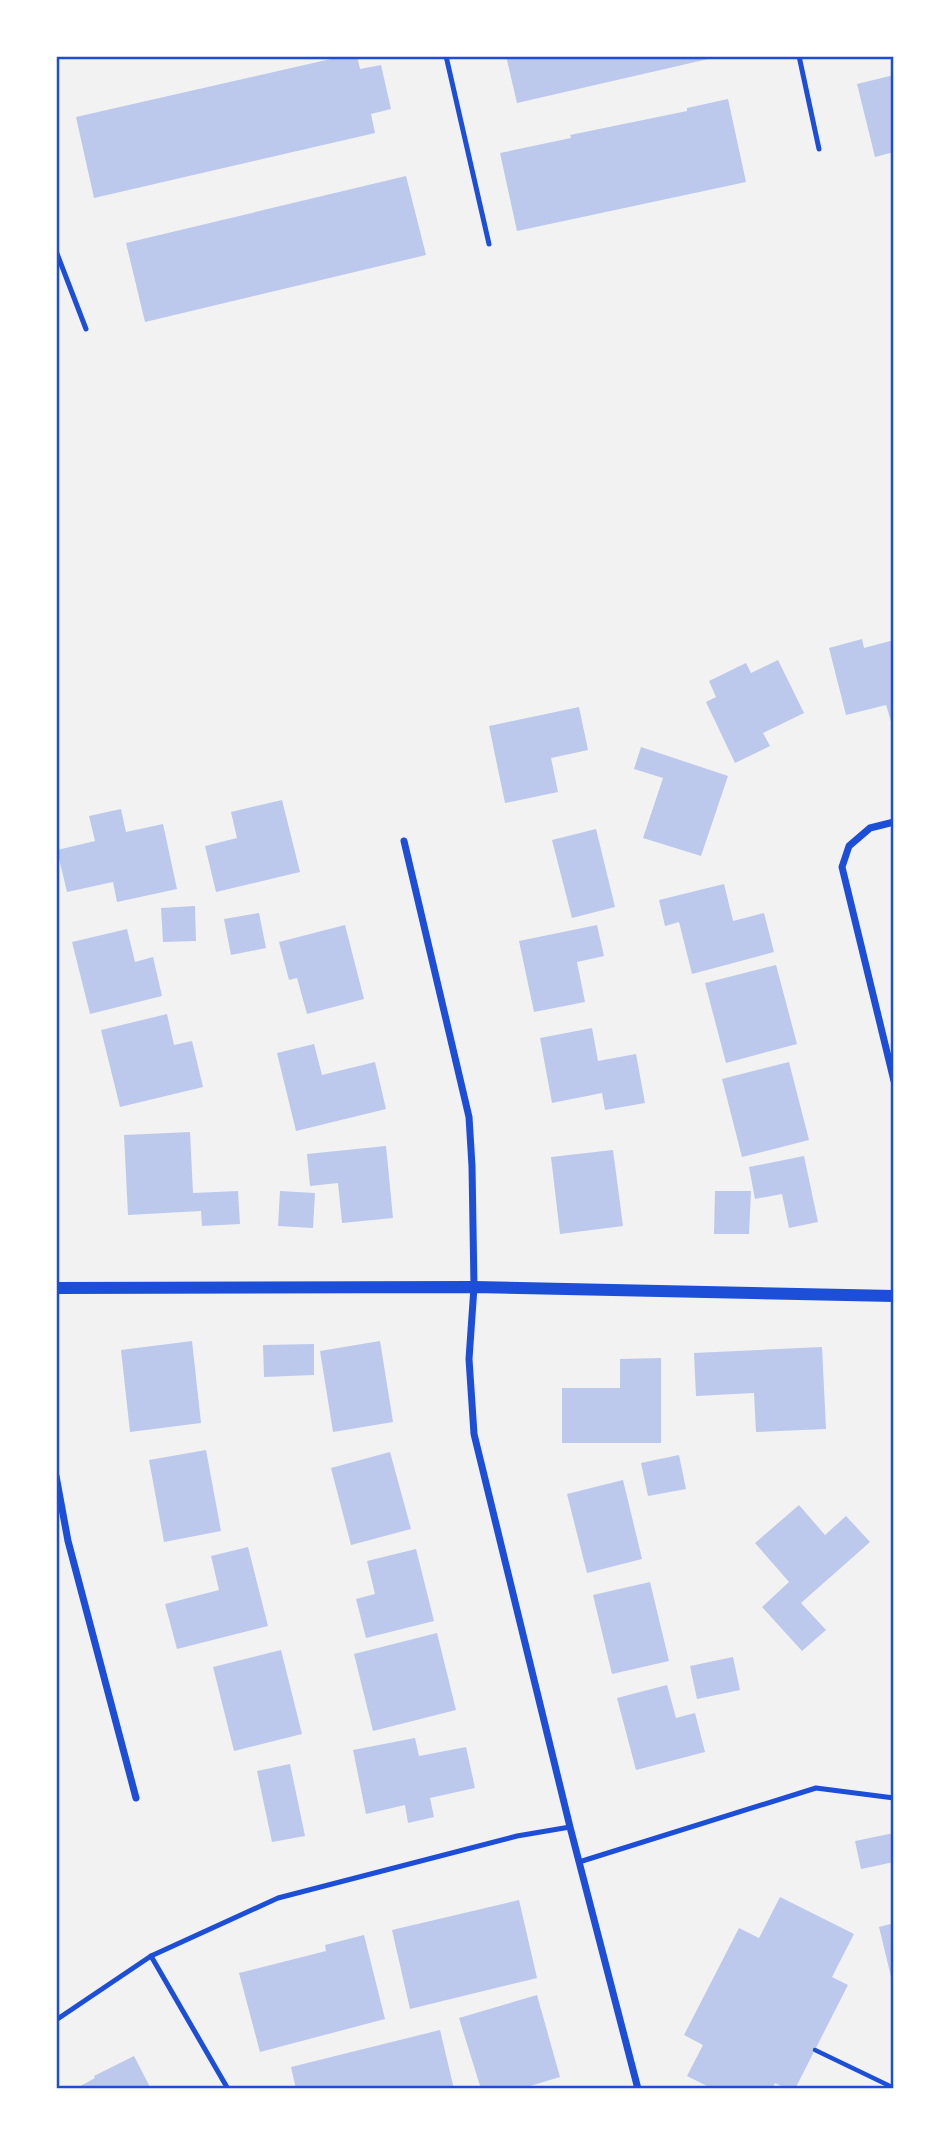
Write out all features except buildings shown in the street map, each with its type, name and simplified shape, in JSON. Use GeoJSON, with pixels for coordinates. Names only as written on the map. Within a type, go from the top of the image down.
{"type":"FeatureCollection","features":[{"type":"Feature","properties":{"kind":"street"},"geometry":{"type":"LineString","coordinates":[[894,822],[870,828],[849,846],[842,867],[894,1081]]}},
{"type":"Feature","properties":{"kind":"street"},"geometry":{"type":"LineString","coordinates":[[404,841],[469,1117],[474,1287],[469,1359],[474,1434],[570,1827],[638,2089]]}},
{"type":"Feature","properties":{"kind":"street"},"geometry":{"type":"LineString","coordinates":[[56,1288],[474,1287],[894,1296]]}},
{"type":"Feature","properties":{"kind":"street"},"geometry":{"type":"LineString","coordinates":[[56,1476],[68,1541],[136,1798]]}},
{"type":"Feature","properties":{"kind":"lane"},"geometry":{"type":"LineString","coordinates":[[446,56],[489,244]]}},
{"type":"Feature","properties":{"kind":"lane"},"geometry":{"type":"LineString","coordinates":[[799,56],[819,149]]}},
{"type":"Feature","properties":{"kind":"lane"},"geometry":{"type":"LineString","coordinates":[[56,251],[86,330]]}},
{"type":"Feature","properties":{"kind":"lane"},"geometry":{"type":"LineString","coordinates":[[579,1862],[816,1788],[894,1798]]}},
{"type":"Feature","properties":{"kind":"lane"},"geometry":{"type":"LineString","coordinates":[[56,2020],[151,1956],[278,1898],[517,1836],[570,1827]]}},
{"type":"Feature","properties":{"kind":"lane"},"geometry":{"type":"LineString","coordinates":[[151,1956],[228,2089]]}},
{"type":"Feature","properties":{"kind":"path"},"geometry":{"type":"LineString","coordinates":[[815,2050],[894,2088]]}}]}
